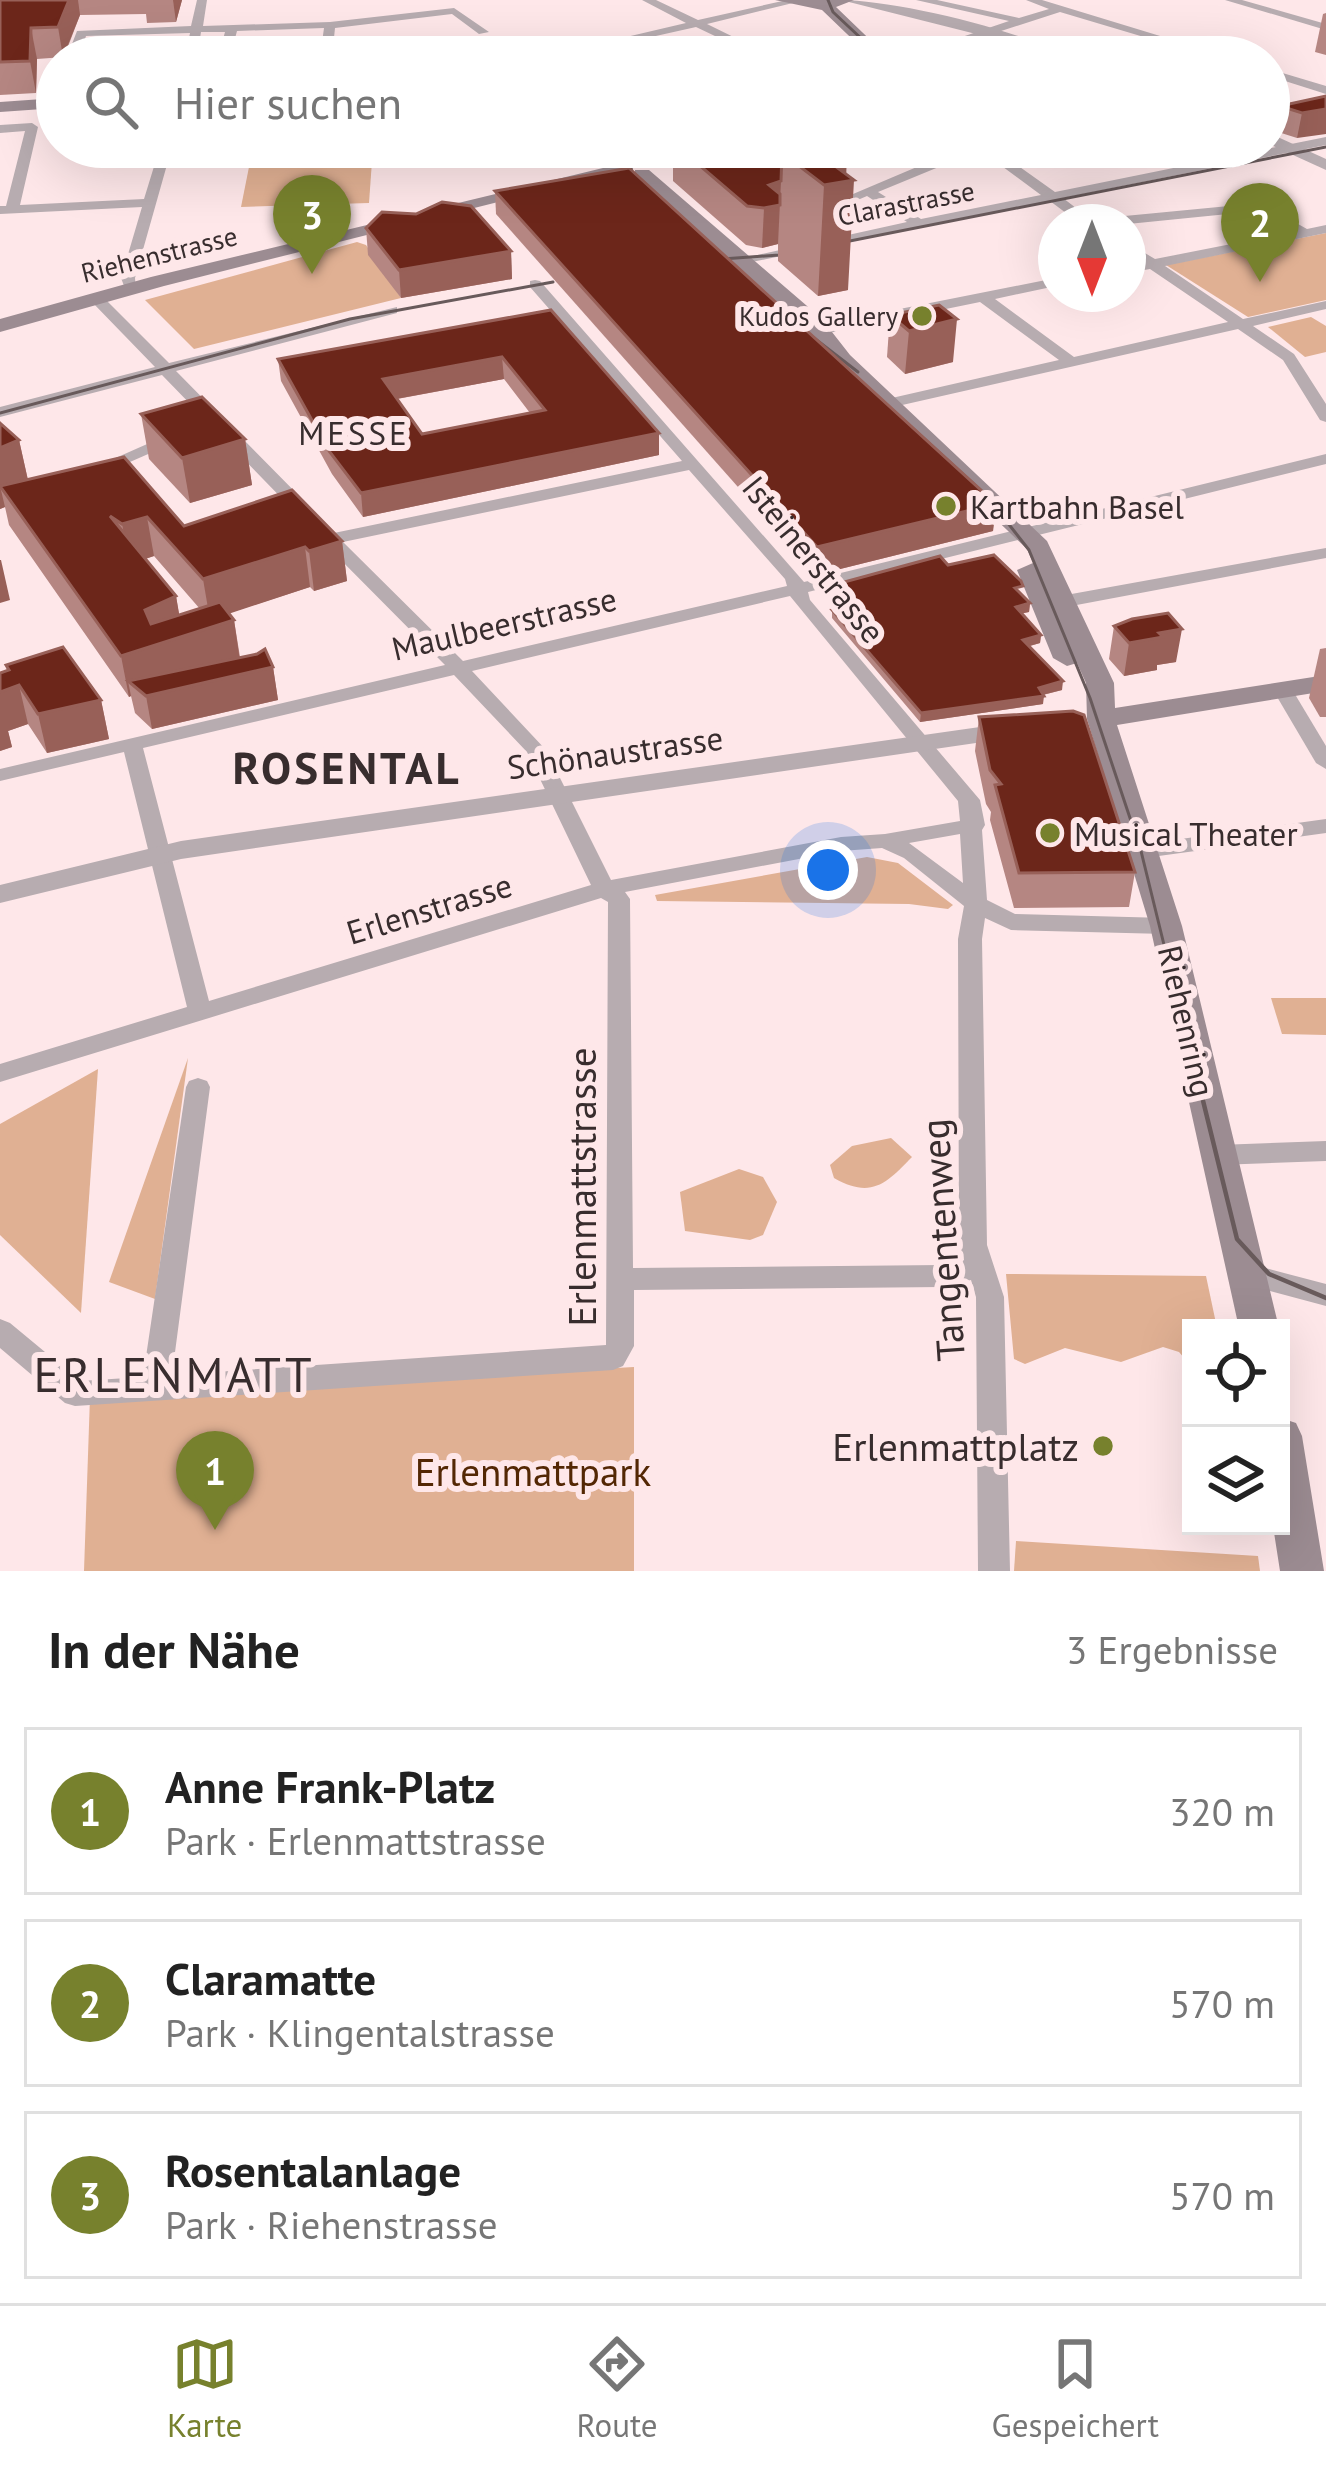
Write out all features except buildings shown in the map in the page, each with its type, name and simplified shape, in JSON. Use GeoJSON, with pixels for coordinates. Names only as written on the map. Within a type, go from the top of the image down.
{"type":"FeatureCollection","features":[{"type":"Feature","properties":{"kind":"main road"},"geometry":{"type":"LineString","coordinates":[[786,2],[827,7],[847,0]]}},
{"type":"Feature","properties":{"kind":"main road"},"geometry":{"type":"LineString","coordinates":[[827,7],[858,36]]}},
{"type":"Feature","properties":{"kind":"main road"},"geometry":{"type":"LineString","coordinates":[[0,106],[36,104]]}},
{"type":"Feature","properties":{"kind":"main road","name":"Riehenstrasse"},"geometry":{"type":"LineString","coordinates":[[0,326],[131,288],[614,168]]}},
{"type":"Feature","properties":{"kind":"main road","name":"Riehenring"},"geometry":{"type":"LineString","coordinates":[[644,168],[819,330],[1038,546],[1100,683],[1101,719],[1166,926],[1256,1319]]}},
{"type":"Feature","properties":{"kind":"main road","name":"Riehenring"},"geometry":{"type":"LineString","coordinates":[[1023,536],[1027,564],[1084,699],[1101,719]]}},
{"type":"Feature","properties":{"kind":"main road"},"geometry":{"type":"LineString","coordinates":[[1101,719],[1326,683]]}},
{"type":"Feature","properties":{"kind":"main road"},"geometry":{"type":"LineString","coordinates":[[1290,1494],[1302,1571]]}},
{"type":"Feature","properties":{"kind":"street"},"geometry":{"type":"LineString","coordinates":[[197,36],[202,0]]}},
{"type":"Feature","properties":{"kind":"street"},"geometry":{"type":"LineString","coordinates":[[310,25],[318,0]]}},
{"type":"Feature","properties":{"kind":"street"},"geometry":{"type":"LineString","coordinates":[[647,0],[723,36]]}},
{"type":"Feature","properties":{"kind":"street"},"geometry":{"type":"LineString","coordinates":[[847,0],[983,36]]}},
{"type":"Feature","properties":{"kind":"street"},"geometry":{"type":"LineString","coordinates":[[921,0],[1022,21]]}},
{"type":"Feature","properties":{"kind":"street"},"geometry":{"type":"LineString","coordinates":[[1031,0],[1152,36]]}},
{"type":"Feature","properties":{"kind":"street"},"geometry":{"type":"LineString","coordinates":[[970,36],[1061,9],[1076,0]]}},
{"type":"Feature","properties":{"kind":"street"},"geometry":{"type":"LineString","coordinates":[[1230,0],[1326,27]]}},
{"type":"Feature","properties":{"kind":"street"},"geometry":{"type":"LineString","coordinates":[[643,36],[786,2]]}},
{"type":"Feature","properties":{"kind":"street"},"geometry":{"type":"LineString","coordinates":[[80,36],[330,25],[454,11],[483,32]]}},
{"type":"Feature","properties":{"kind":"street"},"geometry":{"type":"LineString","coordinates":[[329,36],[330,25]]}},
{"type":"Feature","properties":{"kind":"street"},"geometry":{"type":"LineString","coordinates":[[230,36],[232,28]]}},
{"type":"Feature","properties":{"kind":"street"},"geometry":{"type":"LineString","coordinates":[[1290,78],[1322,87]]}},
{"type":"Feature","properties":{"kind":"street"},"geometry":{"type":"LineString","coordinates":[[0,129],[32,127],[6,209],[149,203]]}},
{"type":"Feature","properties":{"kind":"street","name":"Clarastrasse"},"geometry":{"type":"LineString","coordinates":[[1291,147],[1326,141]]}},
{"type":"Feature","properties":{"kind":"street"},"geometry":{"type":"LineString","coordinates":[[1291,147],[1326,166]]}},
{"type":"Feature","properties":{"kind":"street"},"geometry":{"type":"LineString","coordinates":[[131,288],[127,281],[160,168]]}},
{"type":"Feature","properties":{"kind":"street"},"geometry":{"type":"LineString","coordinates":[[809,215],[928,168]]}},
{"type":"Feature","properties":{"kind":"street"},"geometry":{"type":"LineString","coordinates":[[1008,168],[1058,204]]}},
{"type":"Feature","properties":{"kind":"street","name":"Clarastrasse"},"geometry":{"type":"LineString","coordinates":[[742,260],[1194,168]]}},
{"type":"Feature","properties":{"kind":"street"},"geometry":{"type":"LineString","coordinates":[[869,192],[920,225]]}},
{"type":"Feature","properties":{"kind":"street"},"geometry":{"type":"LineString","coordinates":[[1146,218],[1261,207],[1305,233]]}},
{"type":"Feature","properties":{"kind":"street"},"geometry":{"type":"LineString","coordinates":[[1146,266],[1326,229]]}},
{"type":"Feature","properties":{"kind":"street"},"geometry":{"type":"LineString","coordinates":[[787,230],[810,248]]}},
{"type":"Feature","properties":{"kind":"street"},"geometry":{"type":"LineString","coordinates":[[1146,259],[1289,358],[1326,417]]}},
{"type":"Feature","properties":{"kind":"street","name":"Isteinerstrasse"},"geometry":{"type":"LineString","coordinates":[[535,284],[794,578],[801,601],[969,800],[976,904]]}},
{"type":"Feature","properties":{"kind":"street"},"geometry":{"type":"LineString","coordinates":[[819,330],[1038,286]]}},
{"type":"Feature","properties":{"kind":"street"},"geometry":{"type":"LineString","coordinates":[[983,297],[1071,362]]}},
{"type":"Feature","properties":{"kind":"street"},"geometry":{"type":"LineString","coordinates":[[96,298],[536,751],[604,889]]}},
{"type":"Feature","properties":{"kind":"street"},"geometry":{"type":"LineString","coordinates":[[889,403],[1326,305]]}},
{"type":"Feature","properties":{"kind":"street"},"geometry":{"type":"LineString","coordinates":[[0,412],[163,365],[392,310]]}},
{"type":"Feature","properties":{"kind":"street"},"geometry":{"type":"LineString","coordinates":[[73,480],[217,419]]}},
{"type":"Feature","properties":{"kind":"street","name":"Maulbeerstrasse"},"geometry":{"type":"LineString","coordinates":[[0,775],[1023,536],[1326,459]]}},
{"type":"Feature","properties":{"kind":"street"},"geometry":{"type":"LineString","coordinates":[[331,539],[692,464]]}},
{"type":"Feature","properties":{"kind":"street"},"geometry":{"type":"LineString","coordinates":[[1066,601],[1326,553]]}},
{"type":"Feature","properties":{"kind":"street"},"geometry":{"type":"LineString","coordinates":[[1283,690],[1326,763]]}},
{"type":"Feature","properties":{"kind":"street","name":"Schönaustrasse"},"geometry":{"type":"LineString","coordinates":[[0,894],[161,854],[1101,719]]}},
{"type":"Feature","properties":{"kind":"street"},"geometry":{"type":"LineString","coordinates":[[132,743],[200,1012]]}},
{"type":"Feature","properties":{"kind":"street","name":"Erlenstrasse"},"geometry":{"type":"LineString","coordinates":[[0,1073],[604,889],[841,844],[885,842],[974,825]]}},
{"type":"Feature","properties":{"kind":"street"},"geometry":{"type":"LineString","coordinates":[[1144,851],[1326,826]]}},
{"type":"Feature","properties":{"kind":"street"},"geometry":{"type":"LineString","coordinates":[[885,842],[933,866],[992,915],[1031,925],[1166,926]]}},
{"type":"Feature","properties":{"kind":"street","name":"Erlenmattstrasse"},"geometry":{"type":"LineString","coordinates":[[0,1331],[75,1394],[613,1358],[620,1346],[624,1279],[619,898],[604,889]]}},
{"type":"Feature","properties":{"kind":"street","name":"Tangentenweg"},"geometry":{"type":"LineString","coordinates":[[976,904],[970,938],[973,1245],[990,1297],[994,1571]]}},
{"type":"Feature","properties":{"kind":"street"},"geometry":{"type":"LineString","coordinates":[[156,1388],[198,1087]]}},
{"type":"Feature","properties":{"kind":"street"},"geometry":{"type":"LineString","coordinates":[[1218,1155],[1326,1151]]}},
{"type":"Feature","properties":{"kind":"street"},"geometry":{"type":"LineString","coordinates":[[624,1279],[942,1276],[981,1268]]}},
{"type":"Feature","properties":{"kind":"street"},"geometry":{"type":"LineString","coordinates":[[1246,1274],[1326,1295]]}},
{"type":"Feature","properties":{"kind":"green space"},"geometry":{"type":"Polygon","coordinates":[[[249,168],[372,168],[369,203],[241,207],[249,168]]]}},
{"type":"Feature","properties":{"kind":"green space"},"geometry":{"type":"Polygon","coordinates":[[[1326,233],[1326,300],[1248,317],[1166,265],[1326,233]]]}},
{"type":"Feature","properties":{"kind":"green space"},"geometry":{"type":"Polygon","coordinates":[[[357,242],[366,245],[401,298],[194,349],[145,300],[357,242]]]}},
{"type":"Feature","properties":{"kind":"green space"},"geometry":{"type":"Polygon","coordinates":[[[1311,317],[1326,326],[1326,352],[1305,357],[1268,327],[1311,317]]]}},
{"type":"Feature","properties":{"kind":"green space"},"geometry":{"type":"Polygon","coordinates":[[[867,857],[898,863],[953,905],[948,909],[909,904],[657,901],[655,895],[867,857]]]}},
{"type":"Feature","properties":{"kind":"green space"},"geometry":{"type":"Polygon","coordinates":[[[1271,998],[1326,998],[1326,1035],[1282,1034],[1271,998]]]}},
{"type":"Feature","properties":{"kind":"green space"},"geometry":{"type":"Polygon","coordinates":[[[188,1058],[155,1299],[109,1282],[188,1058]]]}},
{"type":"Feature","properties":{"kind":"green space"},"geometry":{"type":"Polygon","coordinates":[[[98,1069],[81,1313],[0,1235],[0,1124],[98,1069]]]}},
{"type":"Feature","properties":{"kind":"green space"},"geometry":{"type":"Polygon","coordinates":[[[891,1138],[912,1157],[886,1181],[868,1188],[834,1178],[830,1165],[852,1146],[891,1138]]]}},
{"type":"Feature","properties":{"kind":"green space"},"geometry":{"type":"Polygon","coordinates":[[[739,1169],[763,1177],[777,1202],[763,1235],[750,1240],[685,1231],[680,1192],[739,1169]]]}},
{"type":"Feature","properties":{"kind":"green space"},"geometry":{"type":"Polygon","coordinates":[[[1006,1274],[1206,1276],[1215,1319],[1182,1319],[1182,1356],[1163,1347],[1121,1362],[1065,1348],[1025,1364],[1014,1359],[1006,1274]]]}},
{"type":"Feature","properties":{"kind":"green space","name":"Erlenmattpark"},"geometry":{"type":"Polygon","coordinates":[[[634,1367],[634,1571],[84,1571],[90,1397],[634,1367]]]}},
{"type":"Feature","properties":{"kind":"green space"},"geometry":{"type":"Polygon","coordinates":[[[1016,1541],[1258,1556],[1260,1571],[1014,1571],[1016,1541]]]}},
{"type":"Feature","properties":{"kind":"tram line"},"geometry":{"type":"LineString","coordinates":[[828,0],[833,12],[859,36]]}},
{"type":"Feature","properties":{"kind":"tram line"},"geometry":{"type":"LineString","coordinates":[[1290,154],[1326,147]]}},
{"type":"Feature","properties":{"kind":"tram line"},"geometry":{"type":"LineString","coordinates":[[631,168],[632,178],[647,193]]}},
{"type":"Feature","properties":{"kind":"tram line"},"geometry":{"type":"LineString","coordinates":[[708,260],[779,255],[1220,168]]}},
{"type":"Feature","properties":{"kind":"tram line"},"geometry":{"type":"LineString","coordinates":[[0,413],[350,319],[553,282]]}},
{"type":"Feature","properties":{"kind":"tram line"},"geometry":{"type":"LineString","coordinates":[[792,321],[858,372]]}},
{"type":"Feature","properties":{"kind":"tram line"},"geometry":{"type":"LineString","coordinates":[[845,367],[985,494],[1029,550],[1090,698],[1141,851],[1180,1010]]}},
{"type":"Feature","properties":{"kind":"tram line"},"geometry":{"type":"LineString","coordinates":[[1180,1007],[1237,1239],[1269,1274],[1326,1298]]}},
{"type":"Feature","properties":{"kind":"place","name":"Rosentalanlage"},"geometry":{"type":"Point","coordinates":[312,274]}},
{"type":"Feature","properties":{"kind":"place","name":"Claramatte"},"geometry":{"type":"Point","coordinates":[1260,282]}},
{"type":"Feature","properties":{"kind":"place","name":"Kudos Gallery"},"geometry":{"type":"Point","coordinates":[922,316]}},
{"type":"Feature","properties":{"kind":"place","name":"Kartbahn Basel"},"geometry":{"type":"Point","coordinates":[946,506]}},
{"type":"Feature","properties":{"kind":"place","name":"Musical Theater"},"geometry":{"type":"Point","coordinates":[1050,833]}},
{"type":"Feature","properties":{"kind":"place","name":"Erlenmattplatz"},"geometry":{"type":"Point","coordinates":[1103,1446]}},
{"type":"Feature","properties":{"kind":"place","name":"Anne Frank-Platz"},"geometry":{"type":"Point","coordinates":[215,1530]}},
{"type":"Feature","properties":{"kind":"district","name":"MESSE"},"geometry":{"type":"Point","coordinates":[354,432]}},
{"type":"Feature","properties":{"kind":"district","name":"ROSENTAL"},"geometry":{"type":"Point","coordinates":[347,767]}},
{"type":"Feature","properties":{"kind":"district","name":"ERLENMATT"},"geometry":{"type":"Point","coordinates":[174,1374]}}]}
